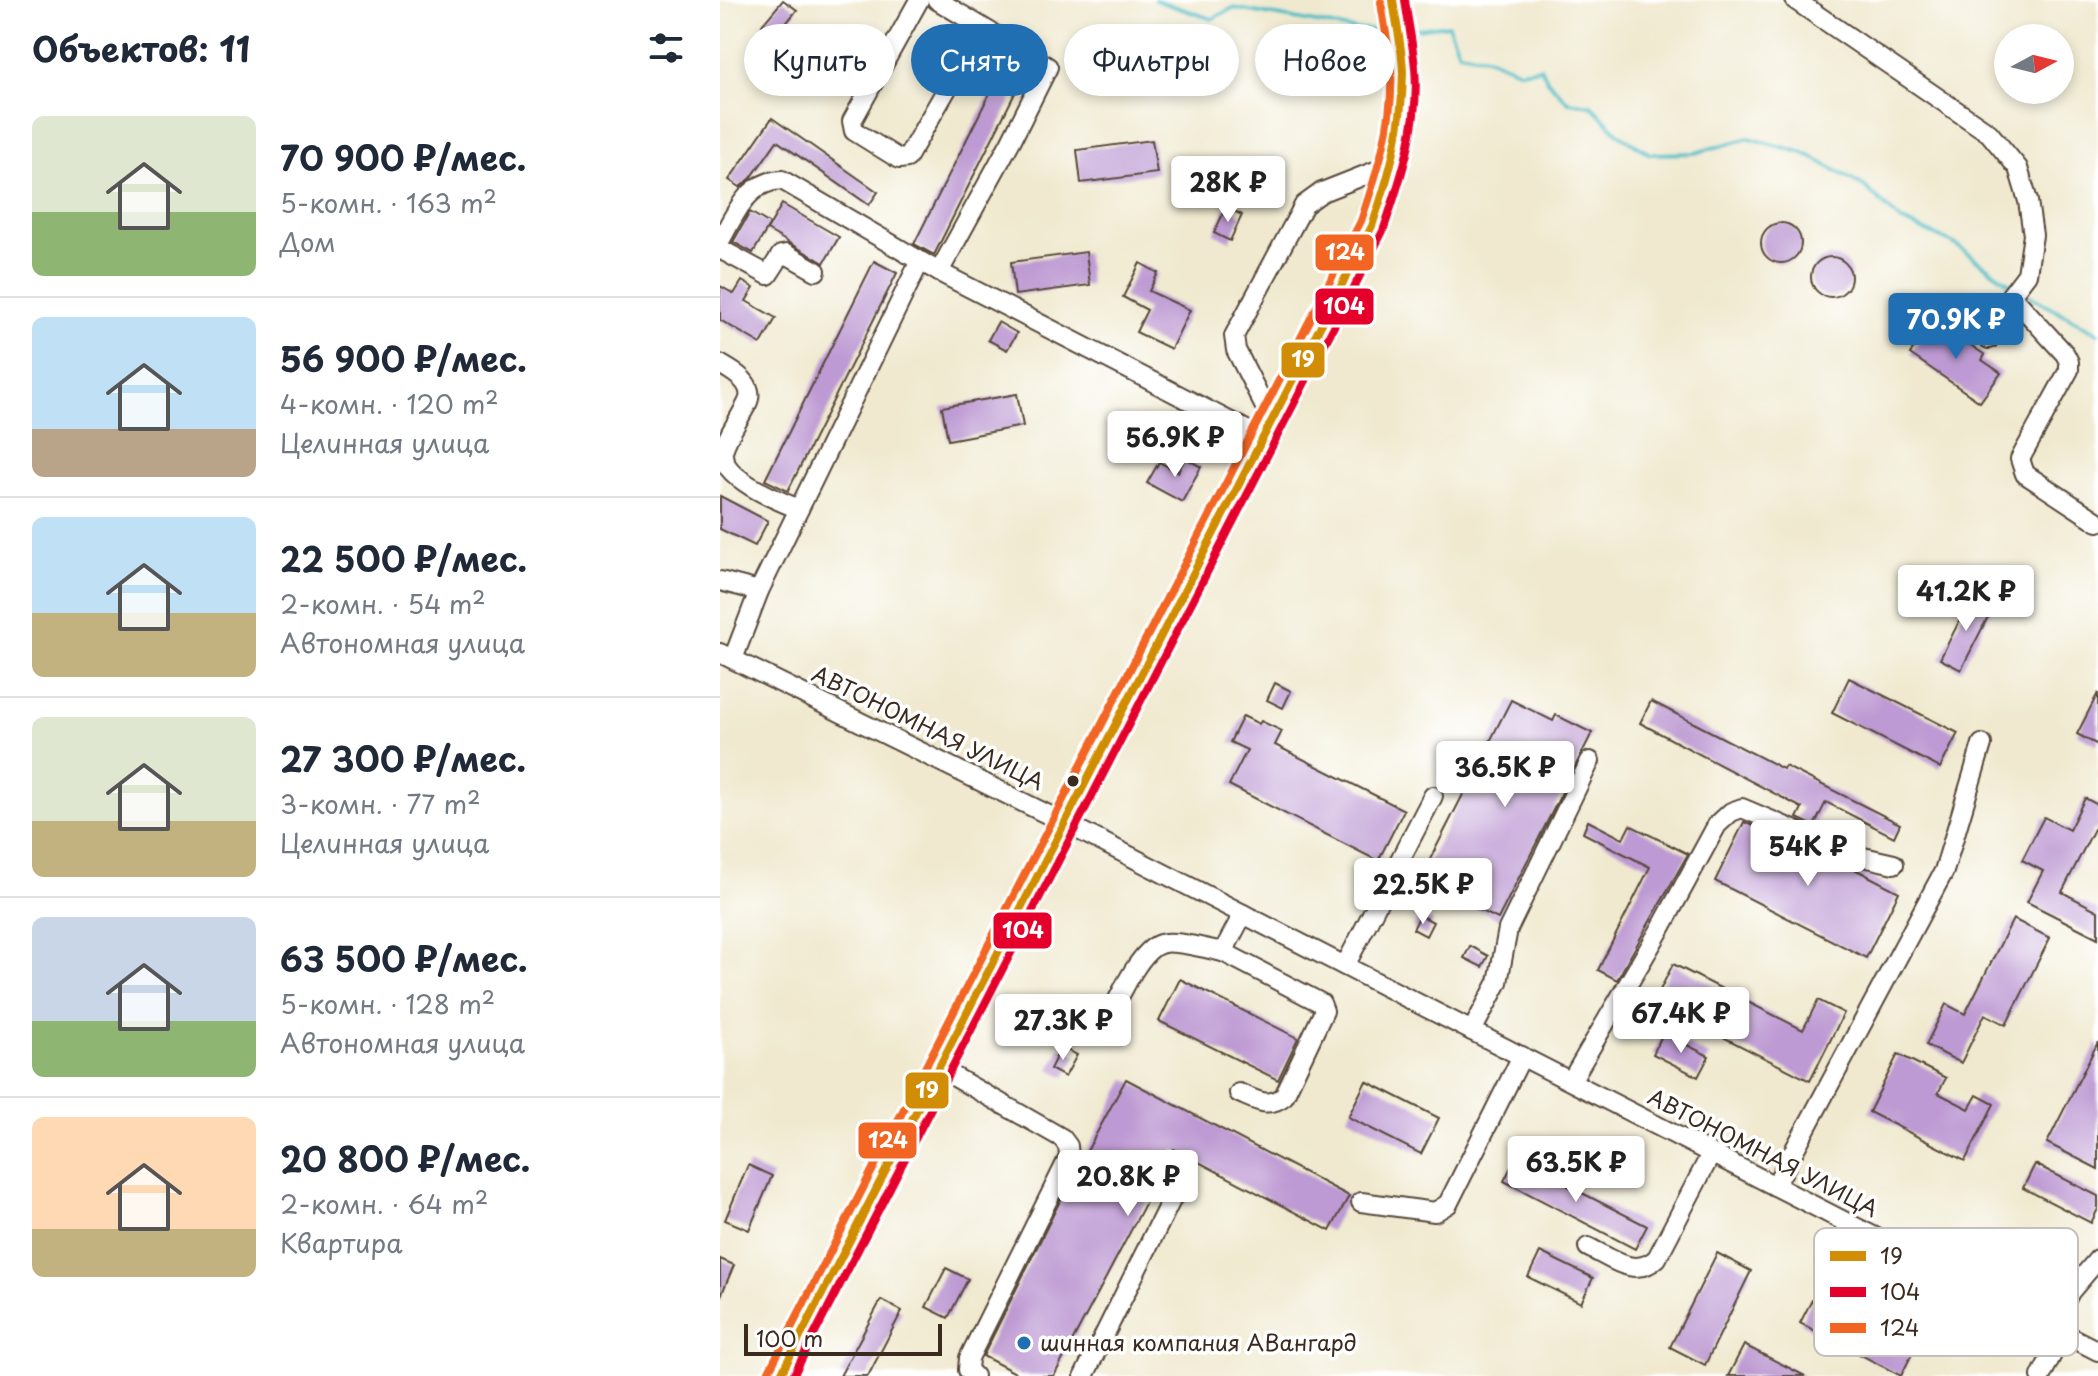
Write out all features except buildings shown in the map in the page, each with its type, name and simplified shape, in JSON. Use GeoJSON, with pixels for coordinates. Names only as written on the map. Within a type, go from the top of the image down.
{"type":"FeatureCollection","features":[{"type":"Feature","properties":{"kind":"street"},"geometry":{"type":"LineString","coordinates":[[919,0],[852,121],[854,131],[899,159],[907,158],[943,96]]}},
{"type":"Feature","properties":{"kind":"street"},"geometry":{"type":"LineString","coordinates":[[937,0],[976,24]]}},
{"type":"Feature","properties":{"kind":"street"},"geometry":{"type":"LineString","coordinates":[[780,1376],[1372,226],[1393,164],[1403,71],[1393,0]]}},
{"type":"Feature","properties":{"kind":"street"},"geometry":{"type":"LineString","coordinates":[[1795,0],[1989,133],[2018,168],[2028,201],[2033,235],[2027,274],[2011,295],[1989,339]]}},
{"type":"Feature","properties":{"kind":"street"},"geometry":{"type":"LineString","coordinates":[[939,272],[1034,96]]}},
{"type":"Feature","properties":{"kind":"street"},"geometry":{"type":"LineString","coordinates":[[1272,421],[1236,350],[1234,336],[1304,205],[1322,192],[1393,164]]}},
{"type":"Feature","properties":{"kind":"street"},"geometry":{"type":"LineString","coordinates":[[720,241],[745,199],[759,185],[782,180],[939,272],[1264,439]]}},
{"type":"Feature","properties":{"kind":"street"},"geometry":{"type":"LineString","coordinates":[[720,249],[768,275],[781,255],[786,254],[816,271]]}},
{"type":"Feature","properties":{"kind":"street"},"geometry":{"type":"LineString","coordinates":[[724,657],[920,261]]}},
{"type":"Feature","properties":{"kind":"street"},"geometry":{"type":"LineString","coordinates":[[2011,295],[2069,362],[2069,370],[2020,459],[2021,467],[2025,474],[2098,522]]}},
{"type":"Feature","properties":{"kind":"street"},"geometry":{"type":"LineString","coordinates":[[720,364],[745,381],[750,392],[748,402],[723,450],[729,470],[750,487],[799,509]]}},
{"type":"Feature","properties":{"kind":"street"},"geometry":{"type":"LineString","coordinates":[[720,581],[759,591]]}},
{"type":"Feature","properties":{"kind":"street","name":"АВТОНОМНАЯ УЛИЦА"},"geometry":{"type":"LineString","coordinates":[[724,657],[1065,823],[1857,1228]]}},
{"type":"Feature","properties":{"kind":"street"},"geometry":{"type":"LineString","coordinates":[[1775,1186],[1944,871],[1982,744]]}},
{"type":"Feature","properties":{"kind":"street"},"geometry":{"type":"LineString","coordinates":[[1472,1031],[1498,982],[1508,929],[1590,761]]}},
{"type":"Feature","properties":{"kind":"street"},"geometry":{"type":"LineString","coordinates":[[1345,966],[1433,796]]}},
{"type":"Feature","properties":{"kind":"street"},"geometry":{"type":"LineString","coordinates":[[1571,1081],[1717,825],[1731,812],[1742,808],[1850,854],[1894,864]]}},
{"type":"Feature","properties":{"kind":"street"},"geometry":{"type":"LineString","coordinates":[[1223,952],[1243,914]]}},
{"type":"Feature","properties":{"kind":"street"},"geometry":{"type":"LineString","coordinates":[[1106,1023],[1135,968],[1160,943],[1223,952],[1321,1003],[1324,1011],[1284,1096],[1268,1104],[1239,1093]]}},
{"type":"Feature","properties":{"kind":"street"},"geometry":{"type":"LineString","coordinates":[[1361,1202],[1435,1212],[1448,1204],[1522,1056]]}},
{"type":"Feature","properties":{"kind":"street"},"geometry":{"type":"LineString","coordinates":[[939,1068],[1062,1138],[1068,1146],[1069,1157],[969,1358],[968,1370],[974,1376]]}},
{"type":"Feature","properties":{"kind":"street"},"geometry":{"type":"LineString","coordinates":[[1588,1247],[1636,1269],[1648,1266],[1657,1258],[1711,1154]]}},
{"type":"Feature","properties":{"kind":"street"},"geometry":{"type":"LineString","coordinates":[[1084,1376],[1175,1192]]}},
{"type":"Feature","properties":{"kind":"street"},"geometry":{"type":"LineString","coordinates":[[2078,1283],[2098,1259]]}},
{"type":"Feature","properties":{"kind":"street","name":"АВТОНОМНАЯ УЛИЦА"},"geometry":{"type":"LineString","coordinates":[[2078,1341],[2098,1351]]}},
{"type":"Feature","properties":{"kind":"street"},"geometry":{"type":"LineString","coordinates":[[2041,1376],[2051,1356]]}},
{"type":"Feature","properties":{"kind":"waterway"},"geometry":{"type":"LineString","coordinates":[[1155,0],[1212,19],[1233,8],[1322,24]]}},
{"type":"Feature","properties":{"kind":"waterway"},"geometry":{"type":"LineString","coordinates":[[1402,31],[1448,25],[1459,52],[1486,57],[1520,71],[1541,68],[1548,81],[1568,102],[1591,105],[1620,135],[1650,154],[1695,153],[1749,138],[1804,153],[1864,186],[1900,220],[1953,243],[2012,285]]}},
{"type":"Feature","properties":{"kind":"waterway"},"geometry":{"type":"LineString","coordinates":[[2019,290],[2098,333]]}},
{"type":"Feature","properties":{"kind":"transit line","name":"19"},"geometry":{"type":"LineString","coordinates":[[780,1376],[1372,226],[1394,152],[1402,94],[1402,56],[1393,0]]}},
{"type":"Feature","properties":{"kind":"transit line","name":"104"},"geometry":{"type":"LineString","coordinates":[[793,1376],[1383,231],[1402,171],[1415,109],[1415,68],[1405,0]]}},
{"type":"Feature","properties":{"kind":"transit line","name":"124"},"geometry":{"type":"LineString","coordinates":[[769,1371],[1361,221],[1378,166],[1390,109],[1391,70],[1381,2]]}},
{"type":"Feature","properties":{"kind":"place","name":"шинная компания АВангард"},"geometry":{"type":"Point","coordinates":[1024,1343]}}]}
